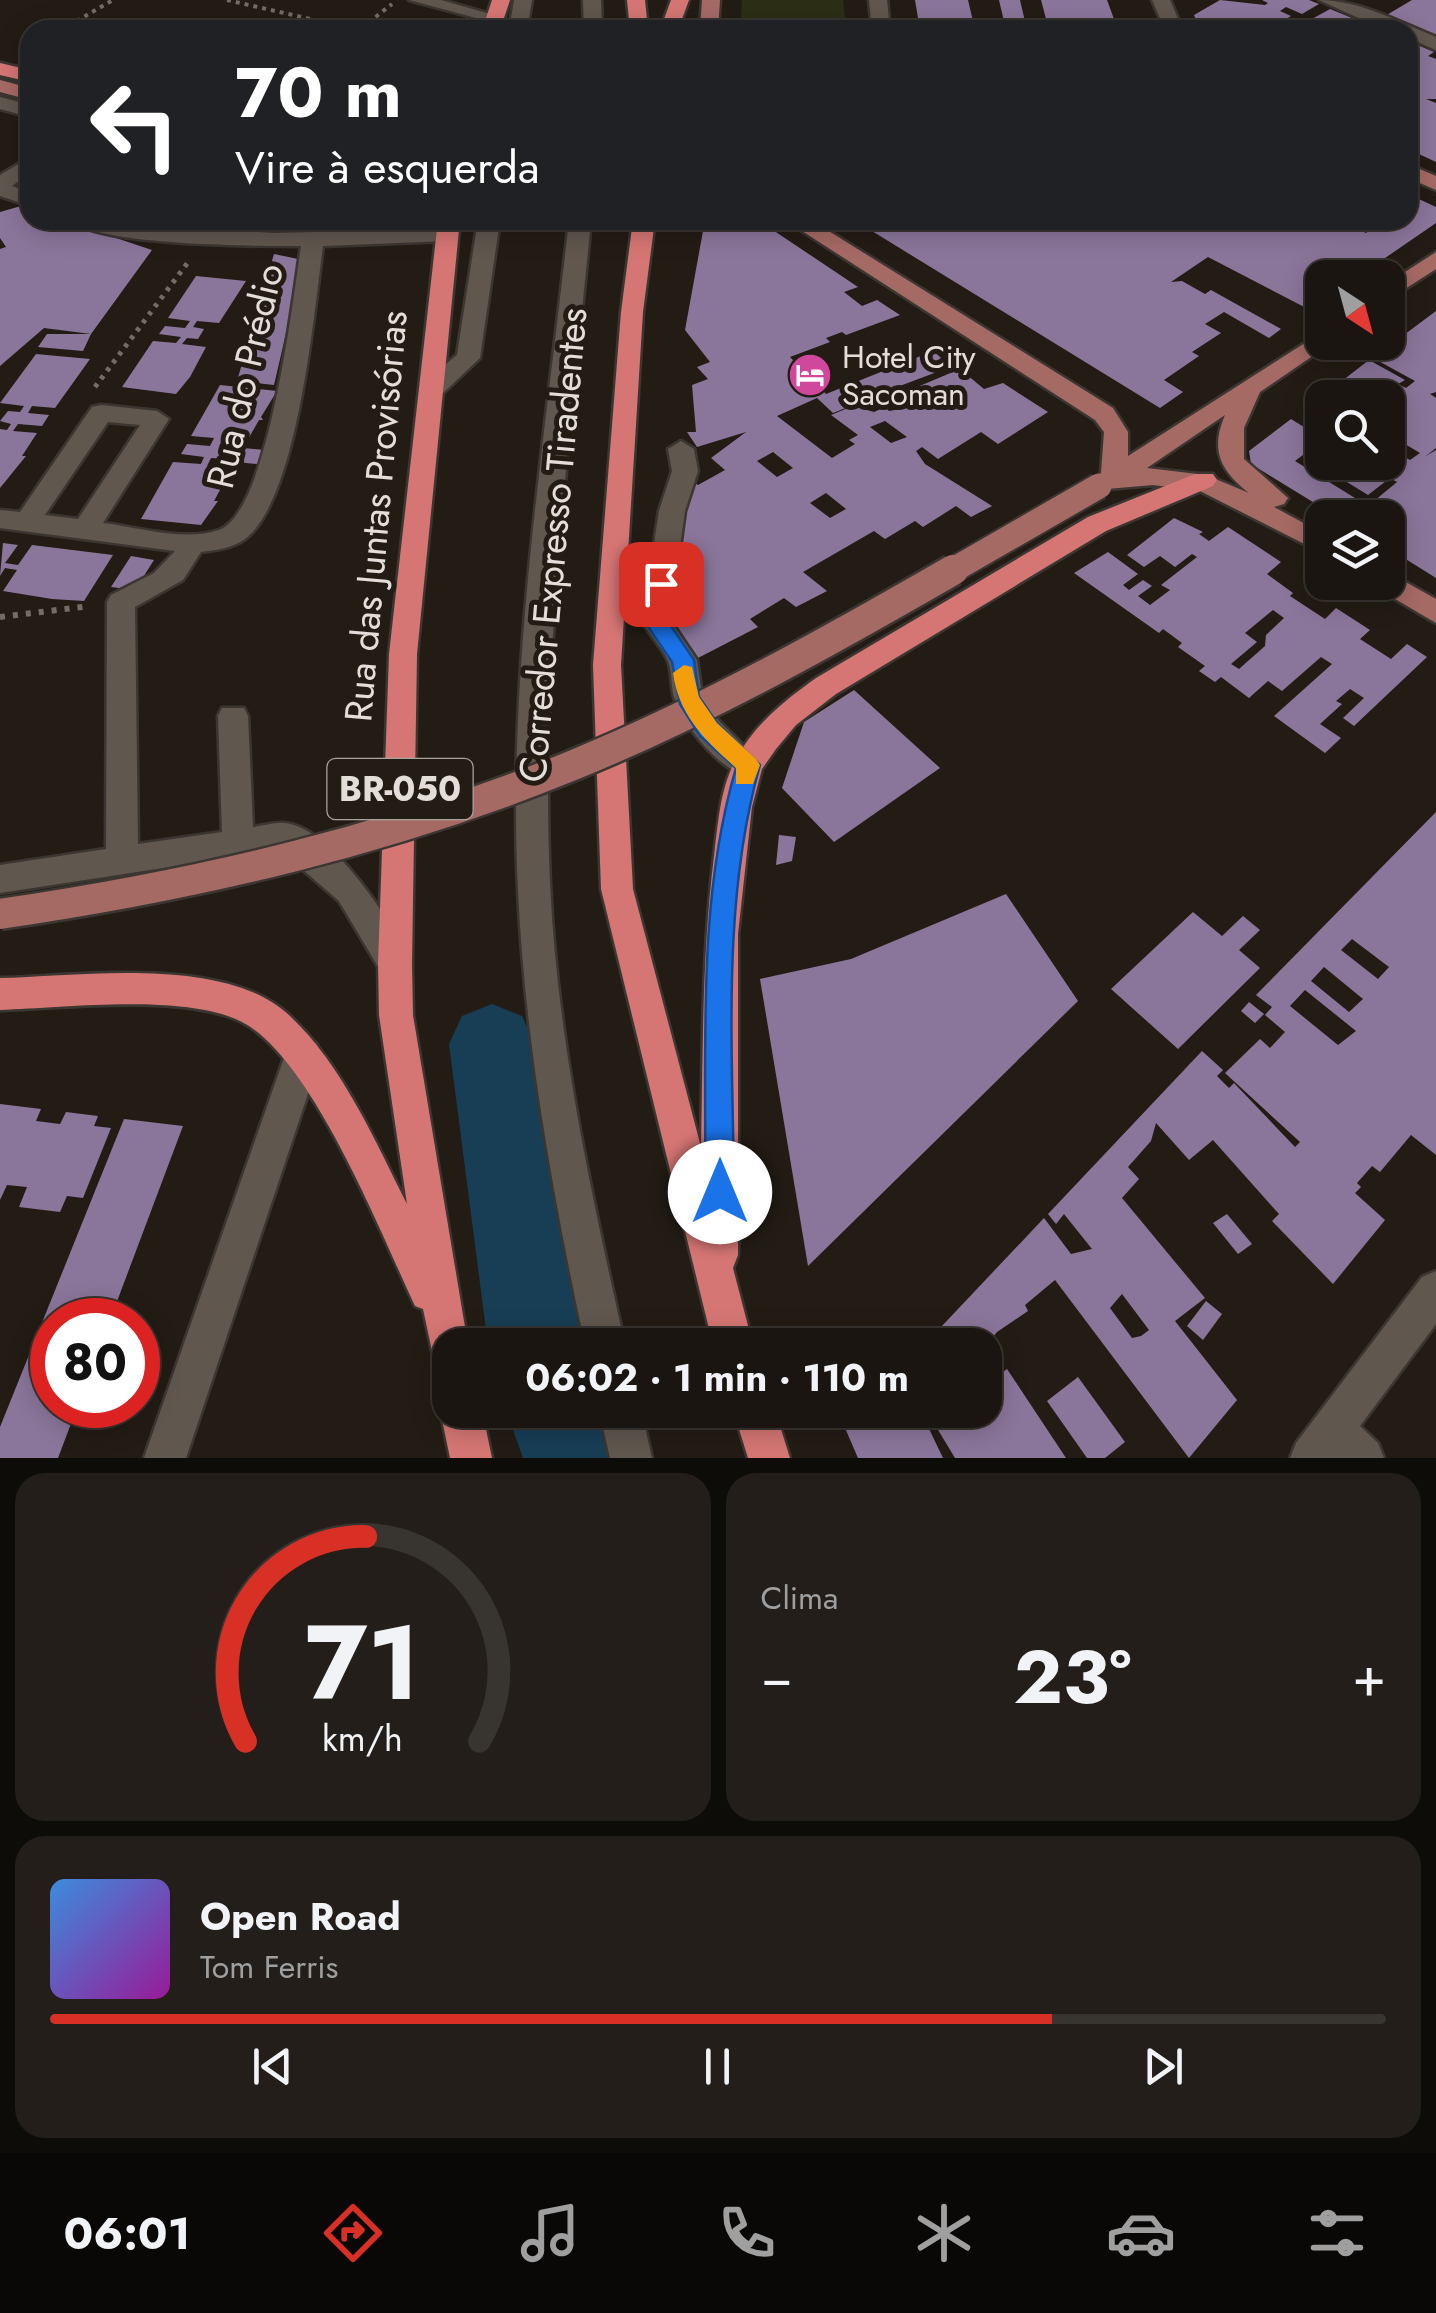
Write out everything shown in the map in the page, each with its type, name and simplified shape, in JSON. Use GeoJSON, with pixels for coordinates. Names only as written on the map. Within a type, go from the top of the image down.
{"type":"FeatureCollection","features":[{"type":"Feature","properties":{"kind":"highway","name":"Rua das Juntas Provisórias"},"geometry":{"type":"LineString","coordinates":[[444,1328],[396,1015],[395,964],[403,654],[448,230]]}},
{"type":"Feature","properties":{"kind":"highway"},"geometry":{"type":"LineString","coordinates":[[643,230],[632,312],[607,665],[617,889],[727,1328]]}},
{"type":"Feature","properties":{"kind":"highway"},"geometry":{"type":"LineString","coordinates":[[719,1303],[720,934],[736,807],[748,765],[785,717],[826,686],[1097,524],[1144,500],[1204,480]]}},
{"type":"Feature","properties":{"kind":"highway"},"geometry":{"type":"LineString","coordinates":[[0,994],[150,993],[222,999],[256,1010],[284,1030],[343,1123],[442,1318]]}},
{"type":"Feature","properties":{"kind":"highway"},"geometry":{"type":"LineString","coordinates":[[465,1428],[471,1458]]}},
{"type":"Feature","properties":{"kind":"highway"},"geometry":{"type":"LineString","coordinates":[[760,1428],[769,1458]]}},
{"type":"Feature","properties":{"kind":"main road"},"geometry":{"type":"LineString","coordinates":[[812,230],[1104,414],[1116,432],[1106,482]]}},
{"type":"Feature","properties":{"kind":"main road"},"geometry":{"type":"LineString","coordinates":[[1405,282],[1436,259]]}},
{"type":"Feature","properties":{"kind":"main road"},"geometry":{"type":"LineString","coordinates":[[0,914],[96,902],[314,854],[568,768],[752,680],[1106,482],[1305,351]]}},
{"type":"Feature","properties":{"kind":"main road"},"geometry":{"type":"LineString","coordinates":[[1248,392],[1225,443],[1228,457],[1260,488],[1305,519]]}},
{"type":"Feature","properties":{"kind":"main road"},"geometry":{"type":"LineString","coordinates":[[1106,482],[1150,474],[1204,480],[1305,535]]}},
{"type":"Feature","properties":{"kind":"main road"},"geometry":{"type":"LineString","coordinates":[[1405,593],[1436,613]]}},
{"type":"Feature","properties":{"kind":"street"},"geometry":{"type":"LineString","coordinates":[[418,0],[495,16]]}},
{"type":"Feature","properties":{"kind":"street"},"geometry":{"type":"LineString","coordinates":[[1328,0],[1377,20]]}},
{"type":"Feature","properties":{"kind":"street"},"geometry":{"type":"LineString","coordinates":[[0,187],[20,170]]}},
{"type":"Feature","properties":{"kind":"street"},"geometry":{"type":"LineString","coordinates":[[144,230],[205,240],[313,242],[429,230]]}},
{"type":"Feature","properties":{"kind":"street"},"geometry":{"type":"LineString","coordinates":[[432,389],[468,358],[487,230]]}},
{"type":"Feature","properties":{"kind":"street","name":"Corredor Expresso Tiradentes"},"geometry":{"type":"LineString","coordinates":[[579,230],[538,638],[532,821],[535,917],[557,1108],[602,1328]]}},
{"type":"Feature","properties":{"kind":"street","name":"Rua do Prédio"},"geometry":{"type":"LineString","coordinates":[[190,543],[230,537],[249,520],[260,500],[288,394],[313,242]]}},
{"type":"Feature","properties":{"kind":"street"},"geometry":{"type":"LineString","coordinates":[[13,521],[101,413],[157,419],[85,530]]}},
{"type":"Feature","properties":{"kind":"street"},"geometry":{"type":"LineString","coordinates":[[681,449],[685,470],[672,510],[656,622],[683,660],[688,698],[708,730],[748,765]]}},
{"type":"Feature","properties":{"kind":"street"},"geometry":{"type":"LineString","coordinates":[[13,521],[190,543],[185,560],[172,574],[121,602],[122,862]]}},
{"type":"Feature","properties":{"kind":"street"},"geometry":{"type":"LineString","coordinates":[[233,716],[238,844]]}},
{"type":"Feature","properties":{"kind":"street"},"geometry":{"type":"LineString","coordinates":[[0,879],[284,836],[340,876],[370,914],[395,964]]}},
{"type":"Feature","properties":{"kind":"street"},"geometry":{"type":"LineString","coordinates":[[165,1458],[302,1055]]}},
{"type":"Feature","properties":{"kind":"street"},"geometry":{"type":"LineString","coordinates":[[1335,1448],[1436,1291]]}},
{"type":"Feature","properties":{"kind":"street"},"geometry":{"type":"LineString","coordinates":[[624,1428],[630,1458]]}},
{"type":"Feature","properties":{"kind":"path"},"geometry":{"type":"LineString","coordinates":[[79,20],[114,0]]}},
{"type":"Feature","properties":{"kind":"path"},"geometry":{"type":"LineString","coordinates":[[227,0],[316,20]]}},
{"type":"Feature","properties":{"kind":"path"},"geometry":{"type":"LineString","coordinates":[[372,20],[398,0]]}},
{"type":"Feature","properties":{"kind":"path"},"geometry":{"type":"LineString","coordinates":[[91,392],[205,240]]}},
{"type":"Feature","properties":{"kind":"path"},"geometry":{"type":"LineString","coordinates":[[0,617],[121,602]]}},
{"type":"Feature","properties":{"kind":"green space"},"geometry":{"type":"Polygon","coordinates":[[[742,0],[843,0],[845,20],[741,20],[742,0]]]}},
{"type":"Feature","properties":{"kind":"building"},"geometry":{"type":"Polygon","coordinates":[[[915,0],[968,0],[973,20],[918,20],[915,0]]]}},
{"type":"Feature","properties":{"kind":"building"},"geometry":{"type":"Polygon","coordinates":[[[999,0],[1020,0],[1025,20],[1004,20],[999,0]]]}},
{"type":"Feature","properties":{"kind":"building"},"geometry":{"type":"Polygon","coordinates":[[[1041,0],[1107,0],[1114,20],[1046,20],[1041,0]]]}},
{"type":"Feature","properties":{"kind":"building"},"geometry":{"type":"Polygon","coordinates":[[[1220,0],[1265,5],[1268,3],[1262,0],[1309,0],[1319,4],[1302,14],[1286,7],[1280,11],[1291,16],[1284,20],[1196,20],[1194,15],[1220,0]]]}},
{"type":"Feature","properties":{"kind":"building"},"geometry":{"type":"Polygon","coordinates":[[[1412,0],[1436,0],[1436,36],[1418,29],[1418,20],[1385,16],[1412,0]]]}},
{"type":"Feature","properties":{"kind":"building"},"geometry":{"type":"Polygon","coordinates":[[[1330,9],[1357,20],[1310,20],[1330,9]]]}},
{"type":"Feature","properties":{"kind":"building"},"geometry":{"type":"Polygon","coordinates":[[[1418,45],[1434,52],[1428,56],[1436,59],[1436,99],[1426,99],[1436,103],[1436,162],[1418,154],[1418,45]]]}},
{"type":"Feature","properties":{"kind":"building"},"geometry":{"type":"Polygon","coordinates":[[[1418,199],[1436,207],[1436,223],[1382,260],[1305,260],[1305,307],[1208,257],[1171,282],[1182,281],[1205,294],[1211,290],[1281,329],[1269,338],[1224,312],[1205,324],[1221,333],[1192,352],[1199,356],[1164,380],[1183,392],[1160,408],[870,230],[1418,230],[1418,199]]]}},
{"type":"Feature","properties":{"kind":"building"},"geometry":{"type":"Polygon","coordinates":[[[20,206],[20,230],[92,230],[152,250],[91,334],[44,328],[0,366],[0,249],[6,247],[0,238],[0,212],[20,206]]]}},
{"type":"Feature","properties":{"kind":"building"},"geometry":{"type":"Polygon","coordinates":[[[703,230],[773,230],[858,287],[844,292],[862,306],[877,300],[900,315],[846,335],[842,332],[826,338],[830,342],[790,357],[826,394],[933,351],[946,362],[932,367],[937,372],[897,387],[903,393],[960,369],[984,389],[1003,383],[1048,412],[998,444],[981,432],[938,459],[922,447],[916,451],[925,464],[992,506],[971,517],[956,506],[923,527],[915,521],[885,539],[874,531],[803,572],[827,591],[796,607],[784,598],[750,619],[758,627],[698,658],[670,624],[680,558],[700,559],[701,554],[682,544],[691,480],[698,485],[725,470],[711,458],[746,432],[697,447],[687,432],[696,432],[692,385],[708,379],[697,367],[710,362],[685,330],[703,230]],[[915,393],[903,403],[896,397],[883,402],[876,396],[833,413],[817,398],[777,416],[832,458],[855,444],[849,440],[858,435],[831,415],[853,406],[874,412],[885,407],[889,411],[925,401],[915,393]],[[885,421],[870,427],[891,443],[907,437],[885,421]],[[773,452],[757,461],[777,477],[793,468],[773,452]],[[826,493],[810,503],[830,518],[846,509],[826,493]]]}},
{"type":"Feature","properties":{"kind":"building"},"geometry":{"type":"Polygon","coordinates":[[[274,254],[303,260],[274,385],[237,381],[274,254]]]}},
{"type":"Feature","properties":{"kind":"building"},"geometry":{"type":"Polygon","coordinates":[[[196,276],[246,281],[219,323],[197,321],[193,327],[204,329],[198,339],[187,338],[182,344],[206,347],[190,377],[176,394],[122,387],[153,341],[176,343],[181,337],[159,334],[165,326],[185,328],[190,321],[168,318],[196,276]]]}},
{"type":"Feature","properties":{"kind":"building"},"geometry":{"type":"Polygon","coordinates":[[[1436,311],[1436,392],[1430,394],[1436,398],[1436,448],[1426,456],[1436,450],[1436,578],[1405,559],[1405,500],[1375,500],[1397,482],[1394,480],[1405,480],[1405,457],[1410,460],[1420,453],[1405,444],[1405,388],[1415,381],[1377,360],[1405,360],[1405,334],[1436,311]]]}},
{"type":"Feature","properties":{"kind":"building"},"geometry":{"type":"Polygon","coordinates":[[[47,334],[91,334],[83,351],[38,347],[47,334]]]}},
{"type":"Feature","properties":{"kind":"building"},"geometry":{"type":"Polygon","coordinates":[[[36,354],[90,359],[55,408],[32,406],[28,413],[49,415],[42,426],[18,424],[13,431],[37,433],[22,456],[26,456],[0,488],[0,429],[7,430],[11,424],[0,421],[8,411],[20,412],[24,406],[0,403],[36,354]]]}},
{"type":"Feature","properties":{"kind":"building"},"geometry":{"type":"Polygon","coordinates":[[[1369,360],[1405,380],[1343,380],[1369,360]]]}},
{"type":"Feature","properties":{"kind":"building"},"geometry":{"type":"Polygon","coordinates":[[[220,385],[277,391],[247,441],[223,439],[219,446],[231,447],[225,459],[211,458],[207,466],[232,468],[214,501],[218,501],[201,525],[141,519],[173,462],[201,464],[204,457],[181,454],[187,444],[210,446],[214,438],[191,436],[220,385]]]}},
{"type":"Feature","properties":{"kind":"building"},"geometry":{"type":"Polygon","coordinates":[[[1291,419],[1305,428],[1305,456],[1295,461],[1305,467],[1305,480],[1326,480],[1358,500],[1310,500],[1251,464],[1249,451],[1291,419]]]}},
{"type":"Feature","properties":{"kind":"building"},"geometry":{"type":"Polygon","coordinates":[[[244,448],[265,450],[257,464],[236,462],[244,448]]]}},
{"type":"Feature","properties":{"kind":"building"},"geometry":{"type":"Polygon","coordinates":[[[1344,480],[1387,480],[1368,495],[1344,480]]]}},
{"type":"Feature","properties":{"kind":"building"},"geometry":{"type":"Polygon","coordinates":[[[1174,518],[1203,532],[1199,534],[1209,541],[1228,527],[1281,562],[1267,574],[1293,593],[1290,596],[1325,619],[1336,608],[1370,630],[1360,639],[1391,659],[1407,644],[1427,657],[1354,726],[1343,718],[1364,698],[1350,689],[1336,701],[1342,704],[1320,724],[1341,738],[1325,753],[1274,716],[1332,664],[1321,657],[1282,691],[1268,681],[1249,698],[1221,677],[1215,682],[1199,671],[1205,666],[1178,647],[1182,643],[1163,629],[1159,633],[1074,573],[1108,552],[1138,574],[1123,585],[1129,590],[1143,580],[1152,586],[1138,596],[1150,605],[1170,590],[1161,585],[1197,557],[1192,554],[1175,567],[1160,556],[1144,567],[1127,555],[1174,518]],[[1273,610],[1245,633],[1257,642],[1231,664],[1239,669],[1265,646],[1266,635],[1284,618],[1273,610]]]}},
{"type":"Feature","properties":{"kind":"building"},"geometry":{"type":"Polygon","coordinates":[[[3,543],[18,545],[5,563],[18,565],[32,545],[113,555],[84,601],[52,599],[3,591],[17,570],[5,568],[0,576],[3,543]]]}},
{"type":"Feature","properties":{"kind":"building"},"geometry":{"type":"Polygon","coordinates":[[[131,556],[154,560],[135,590],[111,587],[131,556]]]}},
{"type":"Feature","properties":{"kind":"building"},"geometry":{"type":"Polygon","coordinates":[[[854,690],[940,768],[834,842],[782,788],[804,722],[854,690]]]}},
{"type":"Feature","properties":{"kind":"building"},"geometry":{"type":"Polygon","coordinates":[[[1436,812],[1436,1155],[1411,1135],[1380,1172],[1372,1166],[1357,1183],[1361,1187],[1355,1193],[1385,1220],[1333,1284],[1272,1221],[1279,1214],[1213,1140],[1189,1160],[1156,1123],[1151,1141],[1128,1167],[1139,1179],[1122,1198],[1205,1298],[1175,1321],[1237,1400],[1189,1458],[1055,1280],[1025,1305],[1028,1311],[1002,1329],[940,1328],[1044,1218],[1071,1254],[1092,1249],[1064,1214],[1056,1224],[1048,1214],[1202,1051],[1223,1070],[1217,1076],[1229,1088],[1234,1083],[1295,1147],[1300,1142],[1225,1073],[1260,1039],[1270,1048],[1285,1032],[1265,1015],[1272,1007],[1256,995],[1436,812]],[[1352,939],[1341,950],[1378,979],[1389,967],[1352,939]],[[1324,967],[1311,981],[1349,1012],[1363,999],[1324,967]],[[1305,990],[1290,1006],[1338,1045],[1356,1031],[1305,990]],[[1122,1294],[1110,1308],[1132,1338],[1141,1336],[1149,1330],[1122,1294]]]}},
{"type":"Feature","properties":{"kind":"building"},"geometry":{"type":"Polygon","coordinates":[[[779,835],[796,837],[792,861],[776,865],[779,835]]]}},
{"type":"Feature","properties":{"kind":"building"},"geometry":{"type":"Polygon","coordinates":[[[1006,894],[1078,1001],[808,1266],[760,979],[851,959],[1006,894]]]}},
{"type":"Feature","properties":{"kind":"building"},"geometry":{"type":"Polygon","coordinates":[[[1193,912],[1222,936],[1243,916],[1260,930],[1239,950],[1260,968],[1178,1049],[1111,989],[1193,912]]]}},
{"type":"Feature","properties":{"kind":"building"},"geometry":{"type":"Polygon","coordinates":[[[1249,1002],[1264,1014],[1255,1023],[1241,1011],[1249,1002]]]}},
{"type":"Feature","properties":{"kind":"building"},"geometry":{"type":"Polygon","coordinates":[[[0,1104],[41,1109],[36,1121],[60,1124],[66,1112],[98,1116],[94,1126],[111,1128],[83,1198],[67,1196],[60,1212],[19,1207],[27,1187],[7,1185],[0,1200],[0,1104]]]}},
{"type":"Feature","properties":{"kind":"building"},"geometry":{"type":"Polygon","coordinates":[[[124,1119],[183,1126],[118,1298],[52,1298],[124,1119]]]}},
{"type":"Feature","properties":{"kind":"building"},"geometry":{"type":"Polygon","coordinates":[[[1227,1214],[1252,1244],[1238,1254],[1213,1223],[1227,1214]]]}},
{"type":"Feature","properties":{"kind":"building"},"geometry":{"type":"Polygon","coordinates":[[[1206,1301],[1222,1314],[1203,1340],[1187,1326],[1206,1301]]]}},
{"type":"Feature","properties":{"kind":"building"},"geometry":{"type":"Polygon","coordinates":[[[30,1352],[30,1428],[69,1428],[58,1458],[0,1458],[0,1427],[30,1352]]]}},
{"type":"Feature","properties":{"kind":"building"},"geometry":{"type":"Polygon","coordinates":[[[1007,1369],[1066,1458],[955,1458],[937,1428],[1002,1428],[1002,1372],[1007,1369]]]}},
{"type":"Feature","properties":{"kind":"building"},"geometry":{"type":"Polygon","coordinates":[[[1078,1377],[1125,1442],[1105,1458],[1087,1458],[1047,1401],[1078,1377]]]}},
{"type":"Feature","properties":{"kind":"building"},"geometry":{"type":"Polygon","coordinates":[[[845,1428],[929,1428],[943,1458],[858,1458],[845,1428]]]}},
{"type":"Feature","properties":{"kind":"waterway"},"geometry":{"type":"LineString","coordinates":[[492,1044],[534,1328]]}},
{"type":"Feature","properties":{"kind":"waterway"},"geometry":{"type":"LineString","coordinates":[[563,1428],[574,1458]]}},
{"type":"Feature","properties":{"kind":"slow traffic"},"geometry":{"type":"LineString","coordinates":[[684,673],[688,698],[708,730],[748,765],[744,778]]}},
{"type":"Feature","properties":{"kind":"place","name":"Hotel City Sacoman"},"geometry":{"type":"Point","coordinates":[810,375]}},
{"type":"Feature","properties":{"kind":"route"},"geometry":{"type":"LineString","coordinates":[[661,584],[656,622],[683,660],[688,698],[708,730],[748,765],[736,807],[720,934],[720,1192]]}}]}
